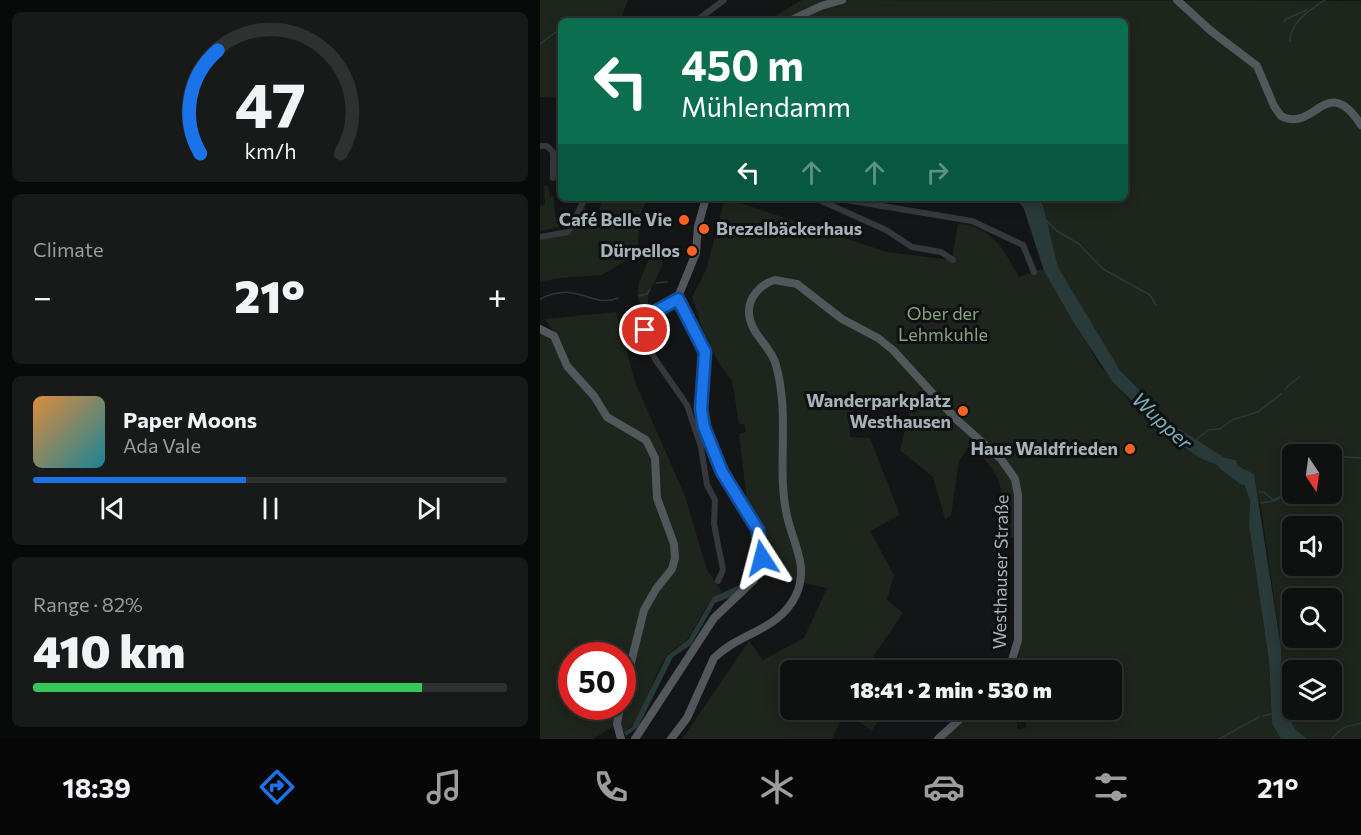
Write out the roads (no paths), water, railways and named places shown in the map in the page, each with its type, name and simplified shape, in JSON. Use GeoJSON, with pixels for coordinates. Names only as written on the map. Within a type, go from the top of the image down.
{"type":"FeatureCollection","features":[{"type":"Feature","properties":{"kind":"main road"},"geometry":{"type":"LineString","coordinates":[[797,18],[842,0]]}},
{"type":"Feature","properties":{"kind":"main road"},"geometry":{"type":"LineString","coordinates":[[1177,0],[1211,31],[1257,66],[1274,106],[1281,116],[1296,119],[1337,102],[1350,108],[1361,124]]}},
{"type":"Feature","properties":{"kind":"main road"},"geometry":{"type":"LineString","coordinates":[[635,739],[716,615],[754,580],[762,558],[758,530],[722,472],[704,427],[701,409],[705,352],[675,301],[696,253],[698,226],[705,201]]}},
{"type":"Feature","properties":{"kind":"main road","name":"Westhauser Straße"},"geometry":{"type":"LineString","coordinates":[[671,739],[687,718],[714,658],[722,650],[764,628],[783,614],[795,597],[800,582],[801,558],[784,503],[785,427],[777,370],[771,354],[753,328],[749,314],[753,298],[765,284],[781,279],[794,282],[846,322],[886,344],[956,419],[1001,459],[1012,474],[1018,495],[1018,640],[1012,660]]}},
{"type":"Feature","properties":{"kind":"main road"},"geometry":{"type":"LineString","coordinates":[[540,329],[554,336],[567,366],[594,396],[607,417],[642,437],[655,456],[656,494],[674,544],[675,558],[672,568],[644,610],[636,642]]}},
{"type":"Feature","properties":{"kind":"main road"},"geometry":{"type":"LineString","coordinates":[[617,720],[621,737]]}},
{"type":"Feature","properties":{"kind":"main road"},"geometry":{"type":"LineString","coordinates":[[938,739],[959,720]]}},
{"type":"Feature","properties":{"kind":"street"},"geometry":{"type":"LineString","coordinates":[[700,18],[724,0]]}},
{"type":"Feature","properties":{"kind":"street"},"geometry":{"type":"LineString","coordinates":[[540,146],[550,148],[554,159],[553,178]]}},
{"type":"Feature","properties":{"kind":"street"},"geometry":{"type":"LineString","coordinates":[[554,159],[558,155]]}},
{"type":"Feature","properties":{"kind":"street"},"geometry":{"type":"LineString","coordinates":[[542,237],[568,232],[584,201]]}},
{"type":"Feature","properties":{"kind":"street"},"geometry":{"type":"LineString","coordinates":[[822,201],[886,230],[912,247],[941,252],[952,260]]}},
{"type":"Feature","properties":{"kind":"street"},"geometry":{"type":"LineString","coordinates":[[851,201],[979,223],[1023,245],[1034,272]]}},
{"type":"Feature","properties":{"kind":"street"},"geometry":{"type":"LineString","coordinates":[[675,301],[648,319],[645,338],[655,359],[687,405],[701,447],[706,481],[715,502],[714,524],[722,556],[723,573],[718,581]]}},
{"type":"Feature","properties":{"kind":"water"},"geometry":{"type":"Polygon","coordinates":[[[1018,201],[1040,201],[1043,205],[1058,267],[1120,370],[1172,424],[1225,458],[1236,460],[1238,466],[1254,474],[1281,648],[1282,720],[1290,720],[1295,729],[1307,739],[1281,739],[1272,724],[1269,661],[1249,525],[1250,500],[1243,482],[1232,471],[1202,459],[1169,438],[1112,381],[1074,323],[1044,271],[1024,209],[1018,201]]]}},
{"type":"Feature","properties":{"kind":"water"},"geometry":{"type":"Polygon","coordinates":[[[755,531],[758,558],[754,574],[731,597],[715,603],[691,645],[673,657],[638,727],[626,736],[624,732],[632,727],[636,720],[667,656],[688,640],[713,597],[742,584],[748,575],[755,552],[750,533],[755,531]]]}},
{"type":"Feature","properties":{"kind":"waterway"},"geometry":{"type":"LineString","coordinates":[[1290,41],[1297,22],[1325,0]]}},
{"type":"Feature","properties":{"kind":"waterway"},"geometry":{"type":"LineString","coordinates":[[1284,22],[1307,10]]}},
{"type":"Feature","properties":{"kind":"waterway"},"geometry":{"type":"LineString","coordinates":[[540,44],[558,30]]}},
{"type":"Feature","properties":{"kind":"waterway"},"geometry":{"type":"LineString","coordinates":[[1045,219],[1057,231],[1079,244],[1103,269],[1150,295],[1156,305]]}},
{"type":"Feature","properties":{"kind":"waterway"},"geometry":{"type":"LineString","coordinates":[[656,283],[667,282]]}},
{"type":"Feature","properties":{"kind":"waterway"},"geometry":{"type":"LineString","coordinates":[[639,296],[647,294],[650,289]]}},
{"type":"Feature","properties":{"kind":"waterway"},"geometry":{"type":"LineString","coordinates":[[540,299],[565,292],[600,300],[618,298]]}},
{"type":"Feature","properties":{"kind":"waterway"},"geometry":{"type":"LineString","coordinates":[[1285,389],[1300,376]]}},
{"type":"Feature","properties":{"kind":"waterway"},"geometry":{"type":"LineString","coordinates":[[1197,439],[1208,430],[1220,429],[1232,420],[1258,412],[1281,394]]}},
{"type":"Feature","properties":{"kind":"waterway"},"geometry":{"type":"LineString","coordinates":[[1342,457],[1361,458]]}},
{"type":"Feature","properties":{"kind":"waterway","name":"Wupper"},"geometry":{"type":"LineString","coordinates":[[1222,465],[1243,481]]}},
{"type":"Feature","properties":{"kind":"waterway"},"geometry":{"type":"LineString","coordinates":[[1259,492],[1264,492],[1273,500],[1282,496]]}},
{"type":"Feature","properties":{"kind":"waterway"},"geometry":{"type":"LineString","coordinates":[[1261,503],[1282,497]]}},
{"type":"Feature","properties":{"kind":"waterway"},"geometry":{"type":"LineString","coordinates":[[1263,716],[1271,714]]}},
{"type":"Feature","properties":{"kind":"waterway"},"geometry":{"type":"LineString","coordinates":[[1219,739],[1259,717]]}},
{"type":"Feature","properties":{"kind":"waterway"},"geometry":{"type":"LineString","coordinates":[[1332,739],[1341,729],[1361,723]]}},
{"type":"Feature","properties":{"kind":"place","name":"Café Belle Vie"},"geometry":{"type":"Point","coordinates":[684,220]}},
{"type":"Feature","properties":{"kind":"place","name":"Brezelbäckerhaus"},"geometry":{"type":"Point","coordinates":[704,229]}},
{"type":"Feature","properties":{"kind":"place","name":"Dürpellos"},"geometry":{"type":"Point","coordinates":[692,251]}},
{"type":"Feature","properties":{"kind":"place","name":"Wanderparkplatz Westhausen"},"geometry":{"type":"Point","coordinates":[963,411]}},
{"type":"Feature","properties":{"kind":"place","name":"Haus Waldfrieden"},"geometry":{"type":"Point","coordinates":[1130,449]}},
{"type":"Feature","properties":{"kind":"park label","name":"Ober der Lehmkuhle"},"geometry":{"type":"Point","coordinates":[943,324]}}]}
